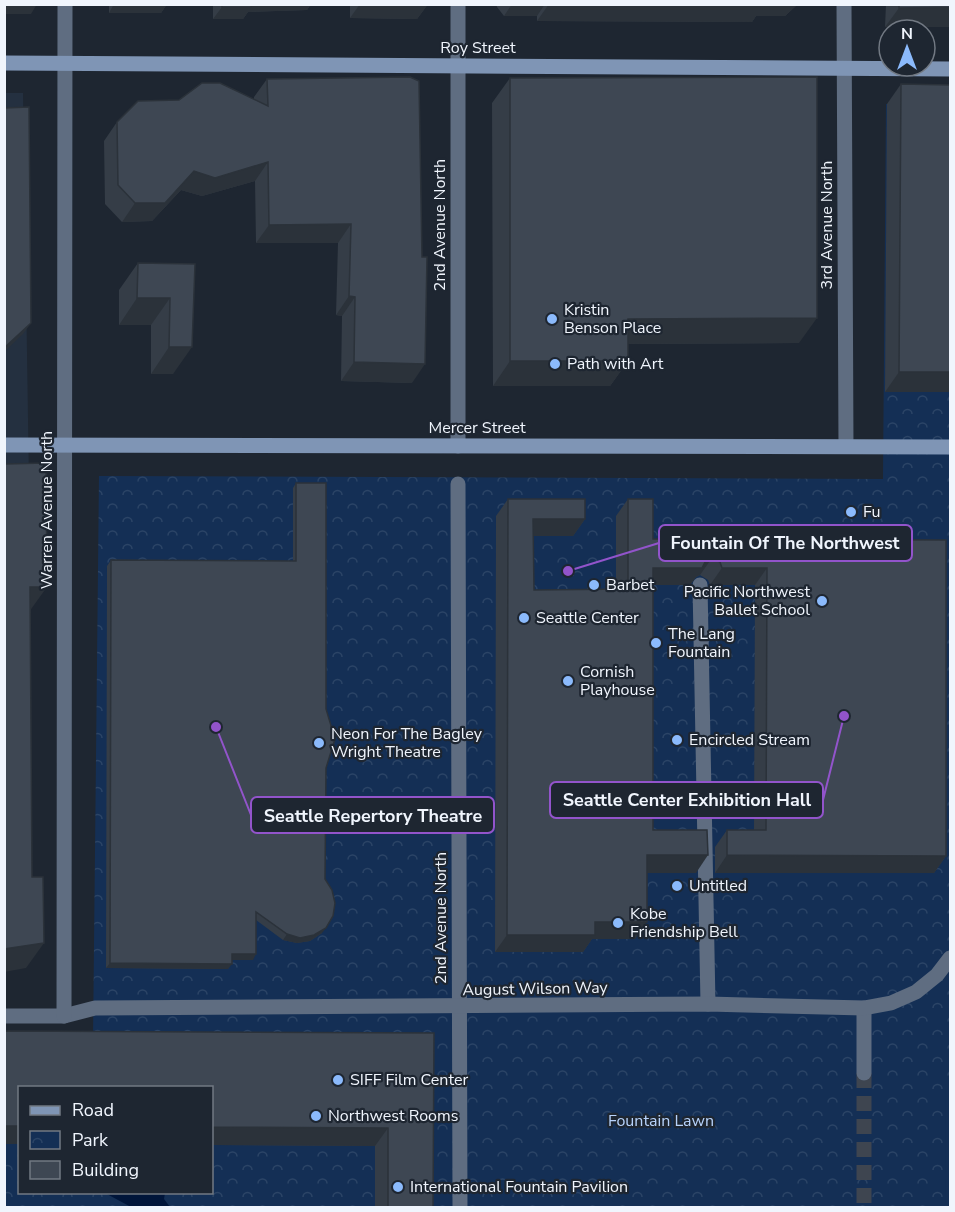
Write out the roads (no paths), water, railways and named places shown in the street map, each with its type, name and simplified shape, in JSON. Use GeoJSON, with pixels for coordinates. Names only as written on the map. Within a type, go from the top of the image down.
{"type":"FeatureCollection","features":[{"type":"Feature","properties":{"kind":"street","name":"Warren Avenue North"},"geometry":{"type":"LineString","coordinates":[[64,4],[64,1016]]}},
{"type":"Feature","properties":{"kind":"street","name":"2nd Avenue North"},"geometry":{"type":"LineString","coordinates":[[458,4],[458,446]]}},
{"type":"Feature","properties":{"kind":"street","name":"3rd Avenue North"},"geometry":{"type":"LineString","coordinates":[[844,4],[846,446]]}},
{"type":"Feature","properties":{"kind":"street","name":"Roy Street"},"geometry":{"type":"LineString","coordinates":[[4,63],[951,69]]}},
{"type":"Feature","properties":{"kind":"street","name":"Mercer Street"},"geometry":{"type":"LineString","coordinates":[[4,445],[951,447]]}},
{"type":"Feature","properties":{"kind":"street","name":"2nd Avenue North"},"geometry":{"type":"LineString","coordinates":[[458,484],[460,1208]]}},
{"type":"Feature","properties":{"kind":"street"},"geometry":{"type":"LineString","coordinates":[[700,585],[708,1004]]}},
{"type":"Feature","properties":{"kind":"street","name":"August Wilson Way"},"geometry":{"type":"LineString","coordinates":[[4,1016],[64,1016],[95,1008],[459,1008],[708,1004],[864,1008],[891,1003],[916,992],[937,975],[951,958]]}},
{"type":"Feature","properties":{"kind":"street"},"geometry":{"type":"LineString","coordinates":[[864,1008],[864,1073]]}},
{"type":"Feature","properties":{"kind":"tunnel"},"geometry":{"type":"LineString","coordinates":[[864,1073],[864,1208]]}},
{"type":"Feature","properties":{"kind":"place","name":"Kristin Benson Place"},"geometry":{"type":"Point","coordinates":[552,319]}},
{"type":"Feature","properties":{"kind":"place","name":"Path with Art"},"geometry":{"type":"Point","coordinates":[555,364]}},
{"type":"Feature","properties":{"kind":"place","name":"Fu"},"geometry":{"type":"Point","coordinates":[851,512]}},
{"type":"Feature","properties":{"kind":"place","name":"Fountain Of The Northwest"},"geometry":{"type":"Point","coordinates":[568,571]}},
{"type":"Feature","properties":{"kind":"place","name":"Barbet"},"geometry":{"type":"Point","coordinates":[594,585]}},
{"type":"Feature","properties":{"kind":"place","name":"Pacific Northwest Ballet School"},"geometry":{"type":"Point","coordinates":[822,601]}},
{"type":"Feature","properties":{"kind":"place","name":"Seattle Center"},"geometry":{"type":"Point","coordinates":[524,618]}},
{"type":"Feature","properties":{"kind":"place","name":"The Lang Fountain"},"geometry":{"type":"Point","coordinates":[656,643]}},
{"type":"Feature","properties":{"kind":"place","name":"Cornish Playhouse"},"geometry":{"type":"Point","coordinates":[568,681]}},
{"type":"Feature","properties":{"kind":"place","name":"Seattle Center Exhibition Hall"},"geometry":{"type":"Point","coordinates":[844,716]}},
{"type":"Feature","properties":{"kind":"place","name":"Seattle Repertory Theatre"},"geometry":{"type":"Point","coordinates":[216,727]}},
{"type":"Feature","properties":{"kind":"place","name":"Encircled Stream"},"geometry":{"type":"Point","coordinates":[677,740]}},
{"type":"Feature","properties":{"kind":"place","name":"Neon For The Bagley Wright Theatre"},"geometry":{"type":"Point","coordinates":[319,743]}},
{"type":"Feature","properties":{"kind":"place","name":"Untitled"},"geometry":{"type":"Point","coordinates":[677,886]}},
{"type":"Feature","properties":{"kind":"place","name":"Kobe Friendship Bell"},"geometry":{"type":"Point","coordinates":[618,923]}},
{"type":"Feature","properties":{"kind":"place","name":"SIFF Film Center"},"geometry":{"type":"Point","coordinates":[338,1080]}},
{"type":"Feature","properties":{"kind":"place","name":"Northwest Rooms"},"geometry":{"type":"Point","coordinates":[316,1116]}},
{"type":"Feature","properties":{"kind":"place","name":"International Fountain Pavilion"},"geometry":{"type":"Point","coordinates":[398,1187]}},
{"type":"Feature","properties":{"kind":"park label","name":"Fountain Lawn"},"geometry":{"type":"Point","coordinates":[661,1121]}}]}
